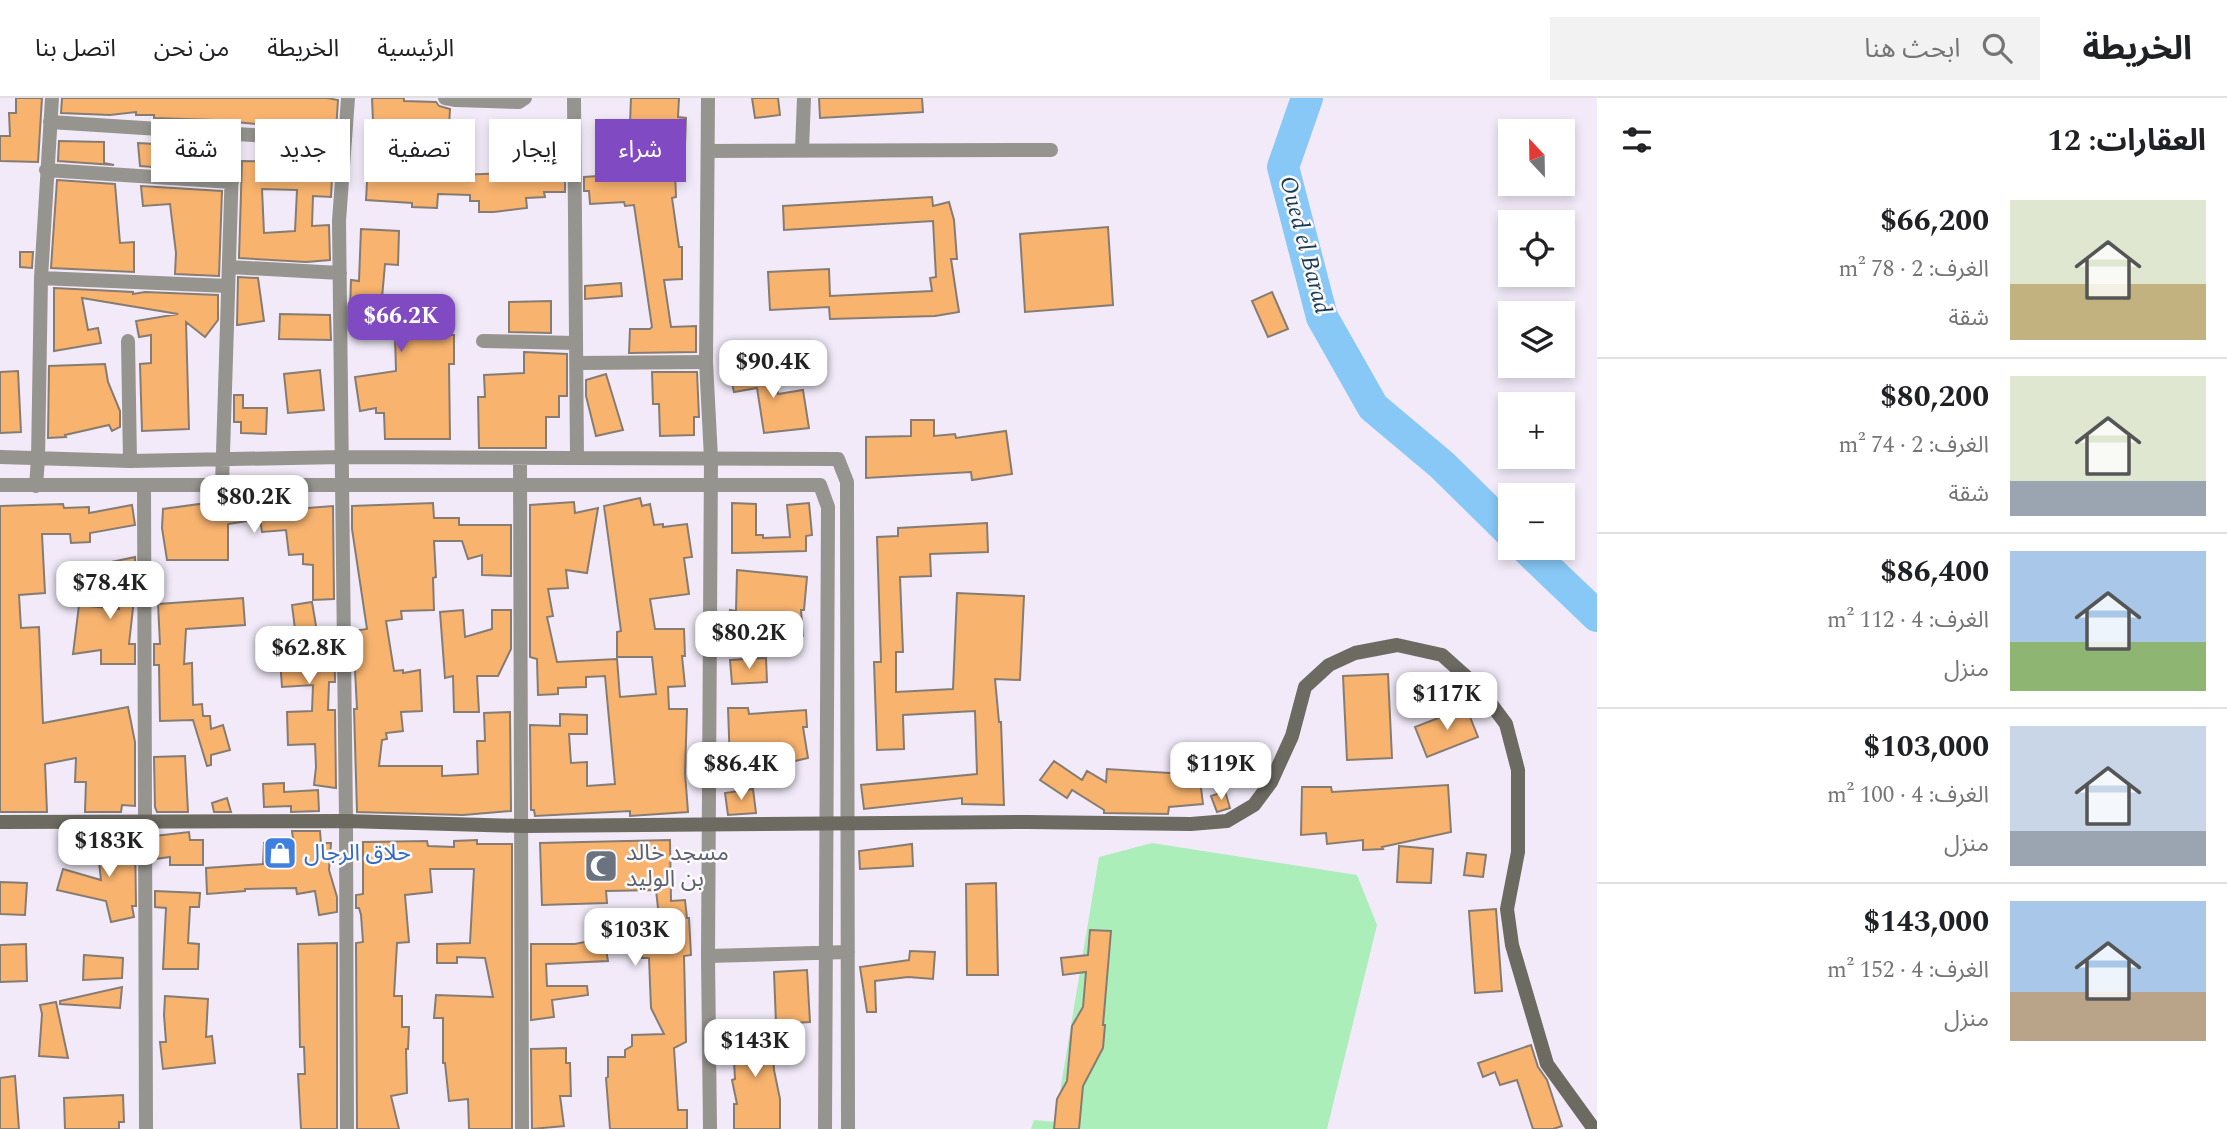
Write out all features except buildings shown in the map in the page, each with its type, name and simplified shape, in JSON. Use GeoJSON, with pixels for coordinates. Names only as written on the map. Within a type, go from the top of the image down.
{"type":"FeatureCollection","features":[{"type":"Feature","properties":{"kind":"main road"},"geometry":{"type":"LineString","coordinates":[[0,822],[346,821],[522,826],[1028,822],[1191,824],[1227,821],[1254,805],[1271,782],[1292,736],[1305,687],[1329,665],[1355,653],[1396,645],[1442,655],[1480,689],[1506,724],[1518,770],[1518,852],[1507,909],[1512,946],[1547,1064],[1594,1129]]}},
{"type":"Feature","properties":{"kind":"street"},"geometry":{"type":"LineString","coordinates":[[36,486],[41,278],[51,98]]}},
{"type":"Feature","properties":{"kind":"street"},"geometry":{"type":"LineString","coordinates":[[347,119],[348,98]]}},
{"type":"Feature","properties":{"kind":"street"},"geometry":{"type":"LineString","coordinates":[[445,98],[519,102],[525,98]]}},
{"type":"Feature","properties":{"kind":"street"},"geometry":{"type":"LineString","coordinates":[[575,98],[577,458]]}},
{"type":"Feature","properties":{"kind":"street"},"geometry":{"type":"LineString","coordinates":[[708,98],[706,362],[711,458],[708,956],[710,1129]]}},
{"type":"Feature","properties":{"kind":"street"},"geometry":{"type":"LineString","coordinates":[[802,150],[804,98]]}},
{"type":"Feature","properties":{"kind":"street"},"geometry":{"type":"LineString","coordinates":[[50,122],[151,129]]}},
{"type":"Feature","properties":{"kind":"street"},"geometry":{"type":"LineString","coordinates":[[708,151],[1051,150]]}},
{"type":"Feature","properties":{"kind":"street"},"geometry":{"type":"LineString","coordinates":[[46,170],[151,177]]}},
{"type":"Feature","properties":{"kind":"street"},"geometry":{"type":"LineString","coordinates":[[222,485],[232,182]]}},
{"type":"Feature","properties":{"kind":"street"},"geometry":{"type":"LineString","coordinates":[[342,182],[339,221],[347,1129]]}},
{"type":"Feature","properties":{"kind":"street"},"geometry":{"type":"LineString","coordinates":[[229,267],[340,273]]}},
{"type":"Feature","properties":{"kind":"street"},"geometry":{"type":"LineString","coordinates":[[41,278],[228,286]]}},
{"type":"Feature","properties":{"kind":"street"},"geometry":{"type":"LineString","coordinates":[[128,341],[130,461]]}},
{"type":"Feature","properties":{"kind":"street"},"geometry":{"type":"LineString","coordinates":[[482,341],[576,342]]}},
{"type":"Feature","properties":{"kind":"street"},"geometry":{"type":"LineString","coordinates":[[577,363],[706,362]]}},
{"type":"Feature","properties":{"kind":"street"},"geometry":{"type":"LineString","coordinates":[[0,457],[130,461],[342,457],[838,459],[847,482],[848,1129]]}},
{"type":"Feature","properties":{"kind":"street"},"geometry":{"type":"LineString","coordinates":[[520,458],[522,1129]]}},
{"type":"Feature","properties":{"kind":"street"},"geometry":{"type":"LineString","coordinates":[[0,485],[820,485],[828,507],[825,1129]]}},
{"type":"Feature","properties":{"kind":"street"},"geometry":{"type":"LineString","coordinates":[[144,485],[146,1129]]}},
{"type":"Feature","properties":{"kind":"street"},"geometry":{"type":"LineString","coordinates":[[708,956],[848,952]]}},
{"type":"Feature","properties":{"kind":"green space"},"geometry":{"type":"Polygon","coordinates":[[[1152,843],[1357,875],[1377,925],[1327,1129],[1031,1129],[1034,1120],[1055,1122],[1099,857],[1152,843]]]}},
{"type":"Feature","properties":{"kind":"waterway","name":"Oued el Barad"},"geometry":{"type":"LineString","coordinates":[[1307,98],[1283,167],[1322,317],[1373,407],[1442,465],[1498,520]]}},
{"type":"Feature","properties":{"kind":"waterway","name":"Oued el Barad"},"geometry":{"type":"LineString","coordinates":[[1539,560],[1597,616]]}},
{"type":"Feature","properties":{"kind":"place","name":"حلاق الرجال"},"geometry":{"type":"Point","coordinates":[280,853]}},
{"type":"Feature","properties":{"kind":"place","name":"مسجد خالد بن الوليد"},"geometry":{"type":"Point","coordinates":[601,866]}}]}
